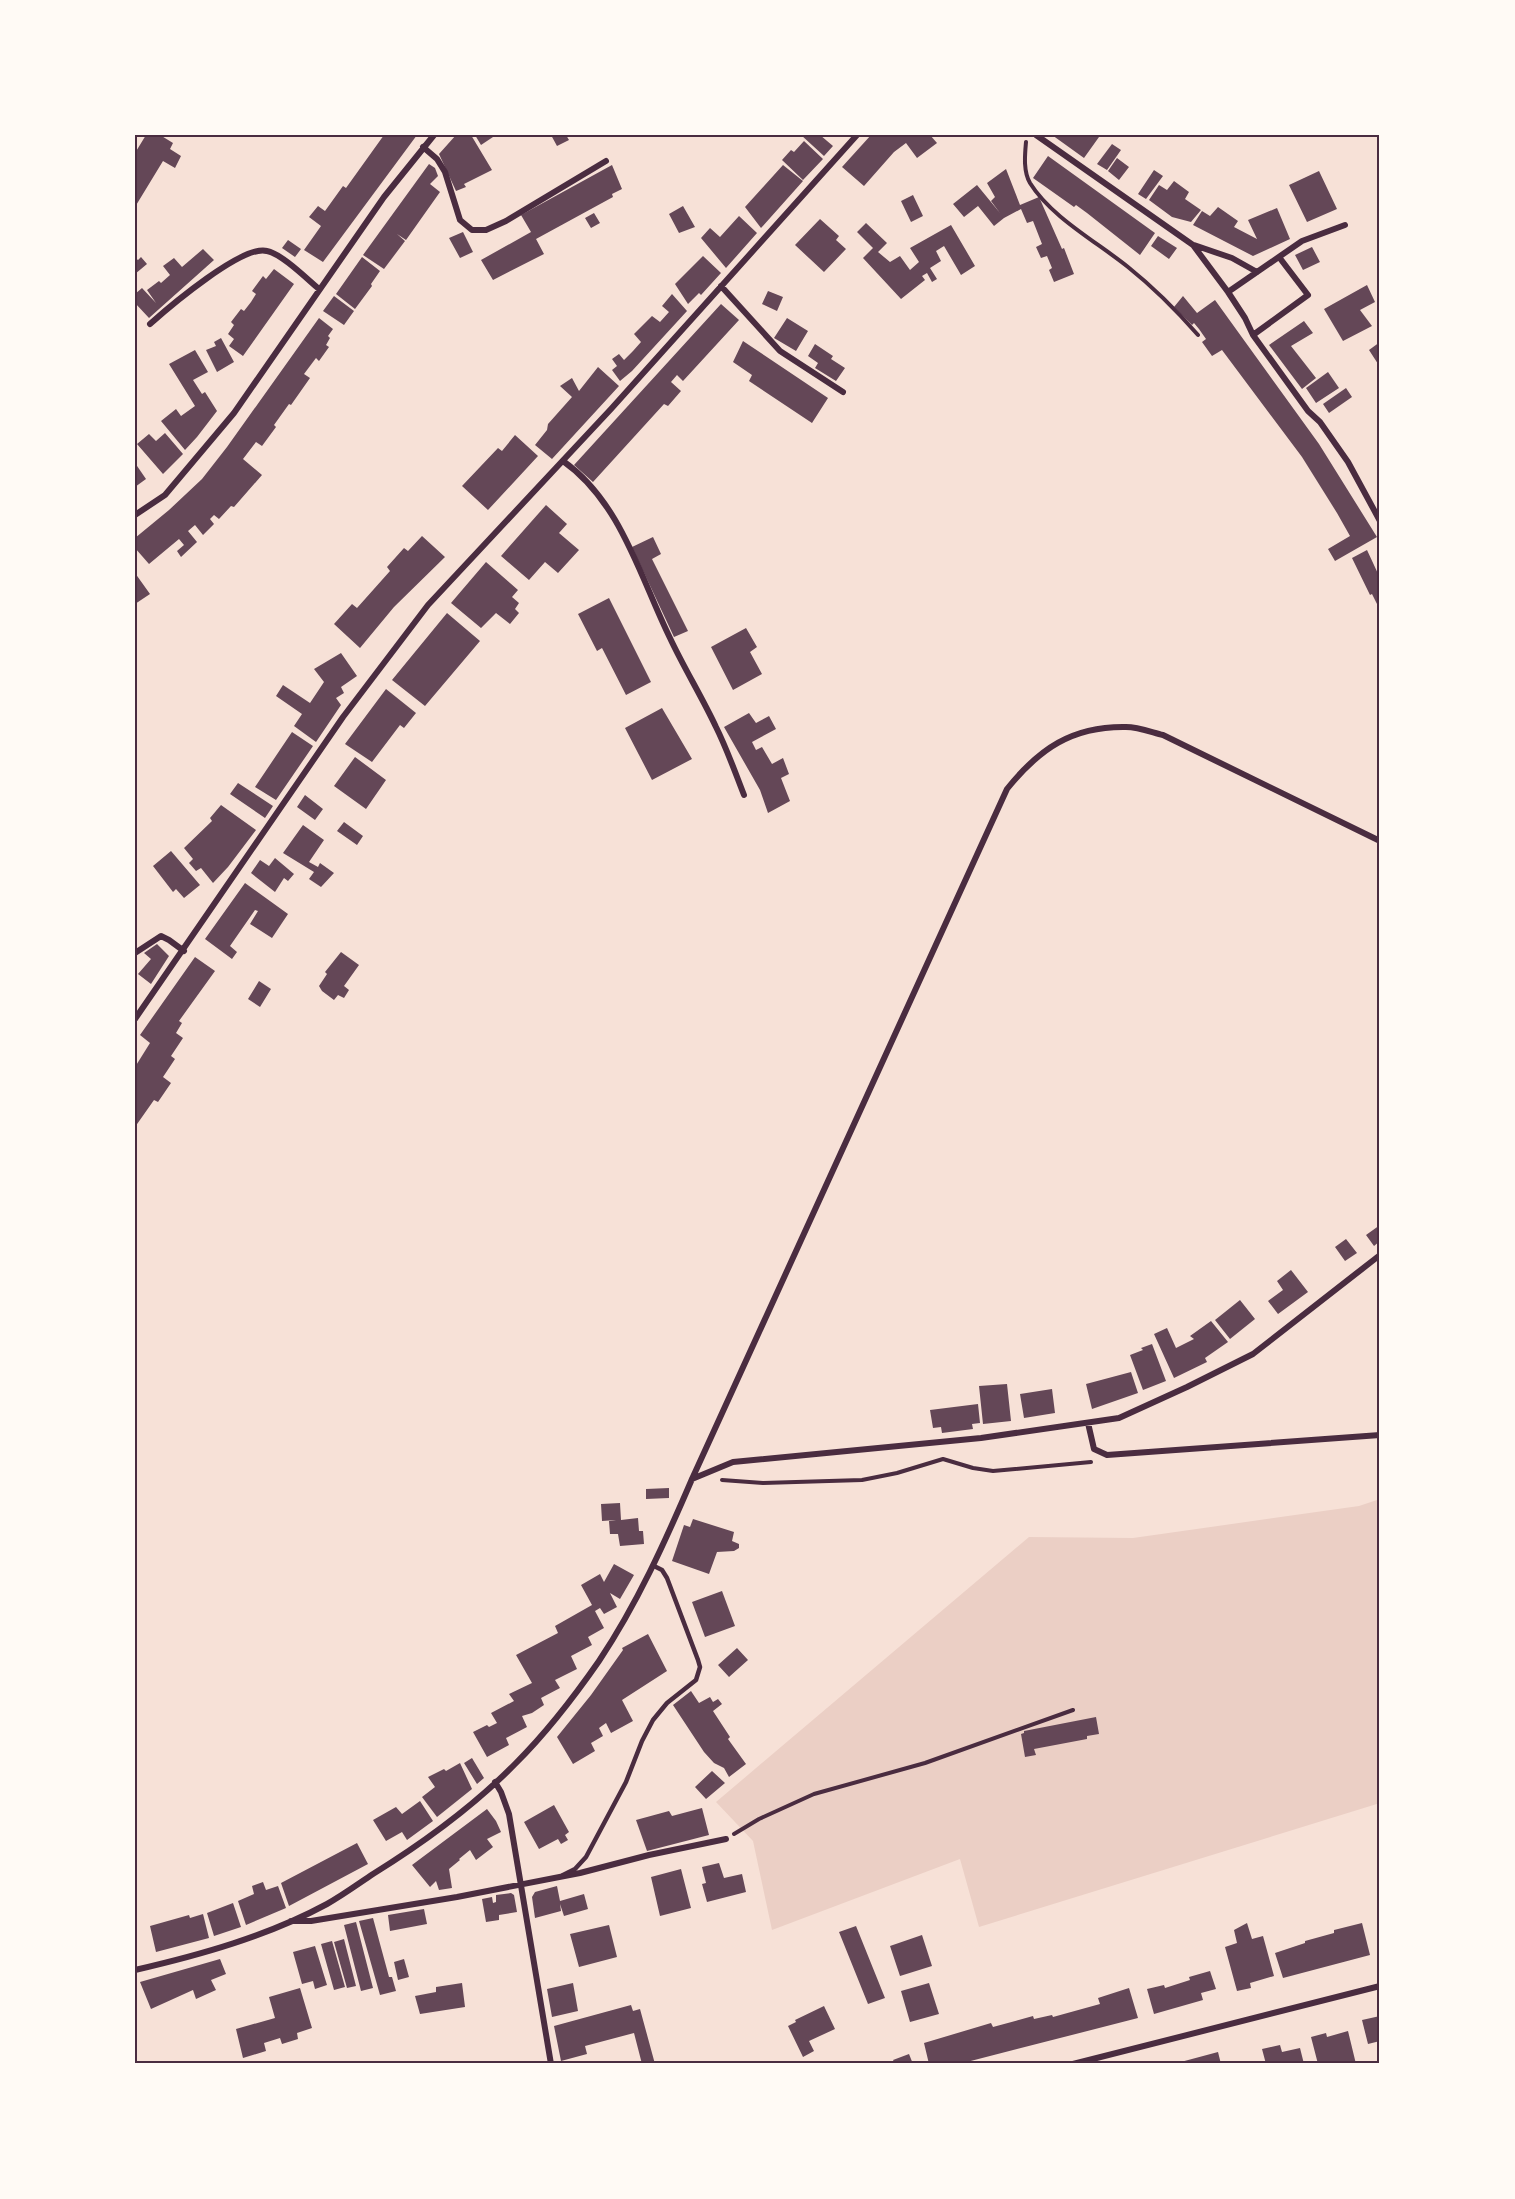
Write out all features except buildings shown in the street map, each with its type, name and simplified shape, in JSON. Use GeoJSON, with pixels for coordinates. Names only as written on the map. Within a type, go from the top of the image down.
{"type":"FeatureCollection","features":[{"type":"Feature","properties":{"kind":"street"},"geometry":{"type":"LineString","coordinates":[[135,515],[165,495],[234,413],[384,197],[434,135]]}},
{"type":"Feature","properties":{"kind":"street"},"geometry":{"type":"LineString","coordinates":[[135,1019],[343,717],[421,615],[857,135]]}},
{"type":"Feature","properties":{"kind":"street"},"geometry":{"type":"LineString","coordinates":[[1036,135],[1193,245],[1232,258],[1257,272]]}},
{"type":"Feature","properties":{"kind":"street"},"geometry":{"type":"LineString","coordinates":[[423,147],[437,159],[445,172],[460,220],[472,231],[486,230],[506,221],[606,161]]}},
{"type":"Feature","properties":{"kind":"street"},"geometry":{"type":"LineString","coordinates":[[1228,292],[1302,241],[1345,225]]}},
{"type":"Feature","properties":{"kind":"street"},"geometry":{"type":"LineString","coordinates":[[1193,245],[1228,292],[1253,335],[1348,462],[1380,521]]}},
{"type":"Feature","properties":{"kind":"street"},"geometry":{"type":"LineString","coordinates":[[150,324],[180,297],[251,252],[266,250],[289,264],[320,289]]}},
{"type":"Feature","properties":{"kind":"street"},"geometry":{"type":"LineString","coordinates":[[1253,335],[1308,295],[1279,257]]}},
{"type":"Feature","properties":{"kind":"street"},"geometry":{"type":"LineString","coordinates":[[721,286],[780,351],[843,392]]}},
{"type":"Feature","properties":{"kind":"street"},"geometry":{"type":"LineString","coordinates":[[563,460],[578,471],[593,490],[630,545],[670,638],[717,727],[744,795]]}},
{"type":"Feature","properties":{"kind":"street"},"geometry":{"type":"LineString","coordinates":[[135,1970],[175,1961],[263,1933],[328,1904],[400,1857],[468,1805],[516,1763],[565,1707],[599,1660],[654,1566],[1007,789],[1026,766],[1052,744],[1090,730],[1128,726],[1162,735],[1380,842]]}},
{"type":"Feature","properties":{"kind":"street"},"geometry":{"type":"LineString","coordinates":[[135,953],[161,936],[184,951]]}},
{"type":"Feature","properties":{"kind":"street"},"geometry":{"type":"LineString","coordinates":[[692,1479],[733,1462],[941,1443],[1119,1418],[1252,1354],[1380,1255]]}},
{"type":"Feature","properties":{"kind":"street"},"geometry":{"type":"LineString","coordinates":[[1088,1423],[1094,1449],[1107,1455],[1380,1435]]}},
{"type":"Feature","properties":{"kind":"street"},"geometry":{"type":"LineString","coordinates":[[495,1782],[509,1814],[551,2064]]}},
{"type":"Feature","properties":{"kind":"street"},"geometry":{"type":"LineString","coordinates":[[290,1921],[311,1922],[457,1897],[580,1873],[649,1855],[726,1839]]}},
{"type":"Feature","properties":{"kind":"street"},"geometry":{"type":"LineString","coordinates":[[1073,2064],[1380,1986]]}},
{"type":"Feature","properties":{"kind":"lane"},"geometry":{"type":"LineString","coordinates":[[560,1876],[575,1869],[586,1857],[626,1782],[653,1720],[667,1703],[696,1680],[699,1674],[698,1660],[667,1578],[662,1570],[654,1566]]}},
{"type":"Feature","properties":{"kind":"path"},"geometry":{"type":"LineString","coordinates":[[1028,135],[1025,153],[1026,170],[1029,182],[1038,193],[1058,214],[1129,268],[1198,335]]}},
{"type":"Feature","properties":{"kind":"path"},"geometry":{"type":"LineString","coordinates":[[692,1479],[763,1483],[846,1481],[877,1478],[943,1459],[993,1471],[1092,1462],[1100,1453]]}},
{"type":"Feature","properties":{"kind":"path"},"geometry":{"type":"LineString","coordinates":[[726,1839],[759,1819],[814,1794],[925,1763],[1073,1710]]}},
{"type":"Feature","properties":{"kind":"shaded area"},"geometry":{"type":"Polygon","coordinates":[[[1380,1499],[1380,1803],[979,1927],[960,1859],[772,1930],[753,1841],[716,1802],[1029,1537],[1133,1538],[1359,1506],[1380,1499]]]}}]}
